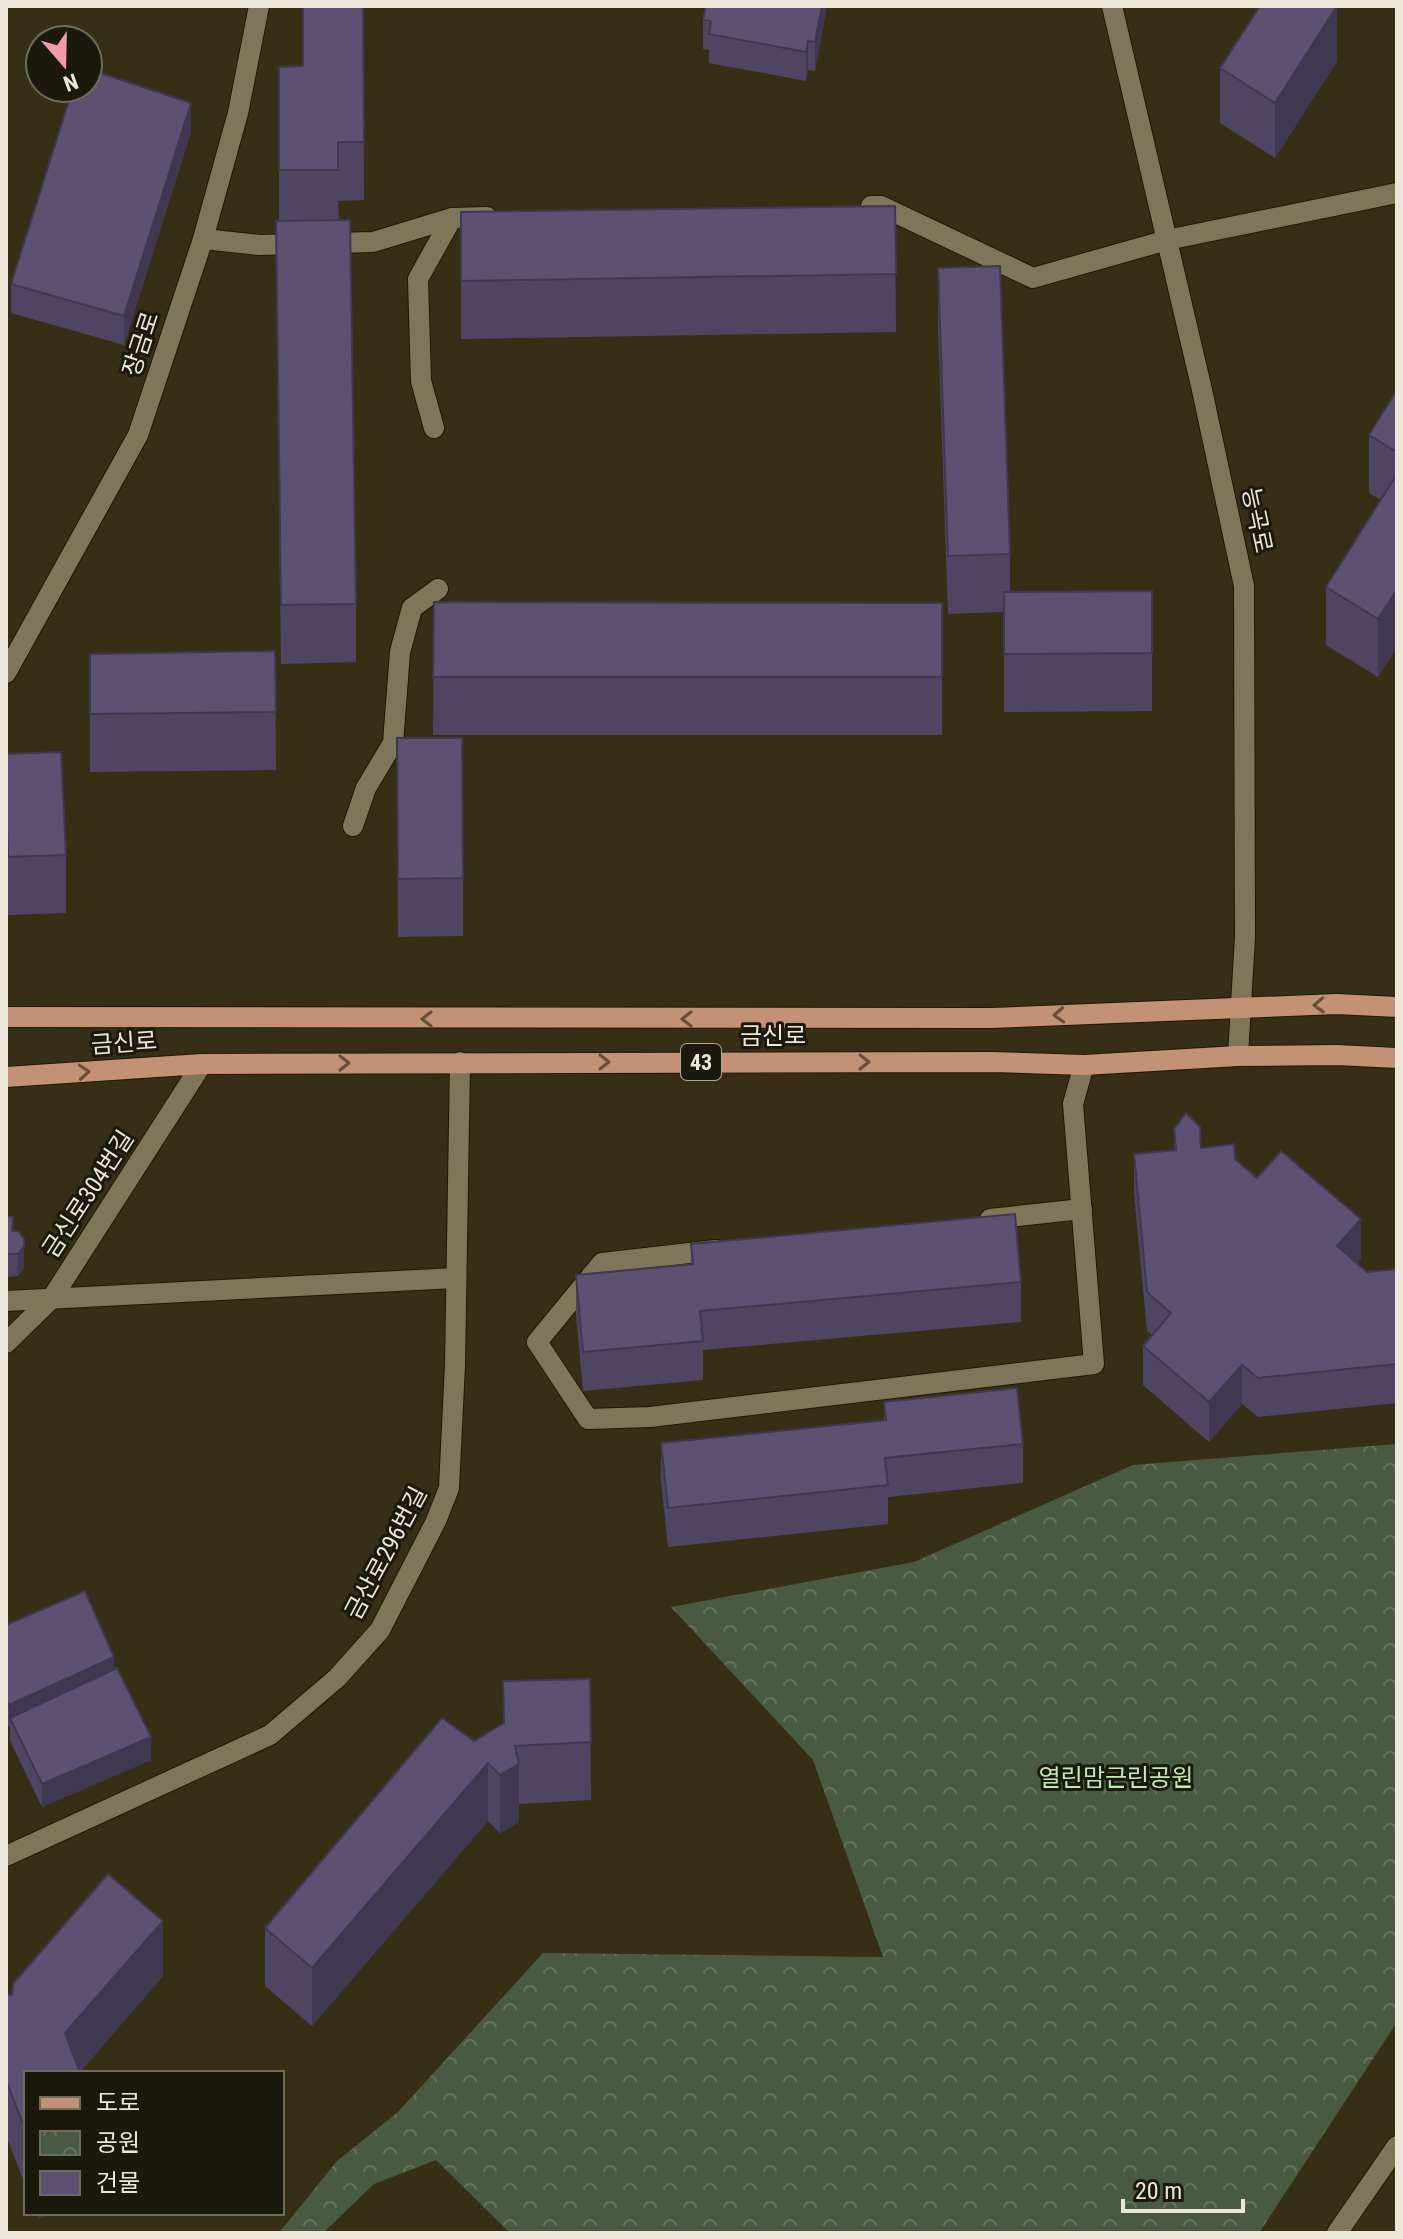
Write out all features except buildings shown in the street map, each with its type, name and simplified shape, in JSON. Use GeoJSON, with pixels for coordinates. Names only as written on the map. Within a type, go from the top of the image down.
{"type":"FeatureCollection","features":[{"type":"Feature","properties":{"kind":"main road","name":"금신로"},"geometry":{"type":"LineString","coordinates":[[6,1017],[991,1018],[1337,1004],[1397,1007]]}},
{"type":"Feature","properties":{"kind":"main road","name":"금신로"},"geometry":{"type":"LineString","coordinates":[[6,1077],[202,1064],[992,1062],[1084,1065],[1238,1056],[1397,1058]]}},
{"type":"Feature","properties":{"kind":"street","name":"장금로"},"geometry":{"type":"LineString","coordinates":[[6,673],[138,435],[203,239],[238,113],[259,6]]}},
{"type":"Feature","properties":{"kind":"street","name":"능곡로"},"geometry":{"type":"LineString","coordinates":[[1112,6],[1244,586],[1245,937],[1238,1056]]}},
{"type":"Feature","properties":{"kind":"street"},"geometry":{"type":"LineString","coordinates":[[853,207],[881,206],[1033,278],[1167,240],[1397,193]]}},
{"type":"Feature","properties":{"kind":"street"},"geometry":{"type":"LineString","coordinates":[[203,239],[260,245],[373,242],[452,218],[513,217]]}},
{"type":"Feature","properties":{"kind":"street"},"geometry":{"type":"LineString","coordinates":[[434,428],[421,381],[418,279],[452,218]]}},
{"type":"Feature","properties":{"kind":"street"},"geometry":{"type":"LineString","coordinates":[[353,826],[366,788],[393,743],[400,652],[412,608],[438,589]]}},
{"type":"Feature","properties":{"kind":"street","name":"금산로296번길"},"geometry":{"type":"LineString","coordinates":[[6,1856],[270,1735],[337,1678],[380,1630],[436,1521],[449,1488],[461,1156],[460,1062]]}},
{"type":"Feature","properties":{"kind":"street","name":"금신로304번길"},"geometry":{"type":"LineString","coordinates":[[6,1343],[52,1298],[202,1064]]}},
{"type":"Feature","properties":{"kind":"street"},"geometry":{"type":"LineString","coordinates":[[742,1247],[602,1263],[537,1342],[588,1419],[650,1417],[1094,1364],[1073,1104],[1084,1065]]}},
{"type":"Feature","properties":{"kind":"street"},"geometry":{"type":"LineString","coordinates":[[974,1221],[1082,1209]]}},
{"type":"Feature","properties":{"kind":"street"},"geometry":{"type":"LineString","coordinates":[[6,1301],[456,1278]]}},
{"type":"Feature","properties":{"kind":"street"},"geometry":{"type":"LineString","coordinates":[[1337,2233],[1397,2146]]}},
{"type":"Feature","properties":{"kind":"green space","name":"열린맘근린공원"},"geometry":{"type":"Polygon","coordinates":[[[1397,1444],[1397,2022],[1259,2233],[510,2233],[436,2160],[374,2184],[323,2233],[279,2233],[337,2161],[398,2112],[543,1953],[883,1957],[813,1760],[671,1607],[914,1562],[1133,1465],[1397,1444]]]}}]}
